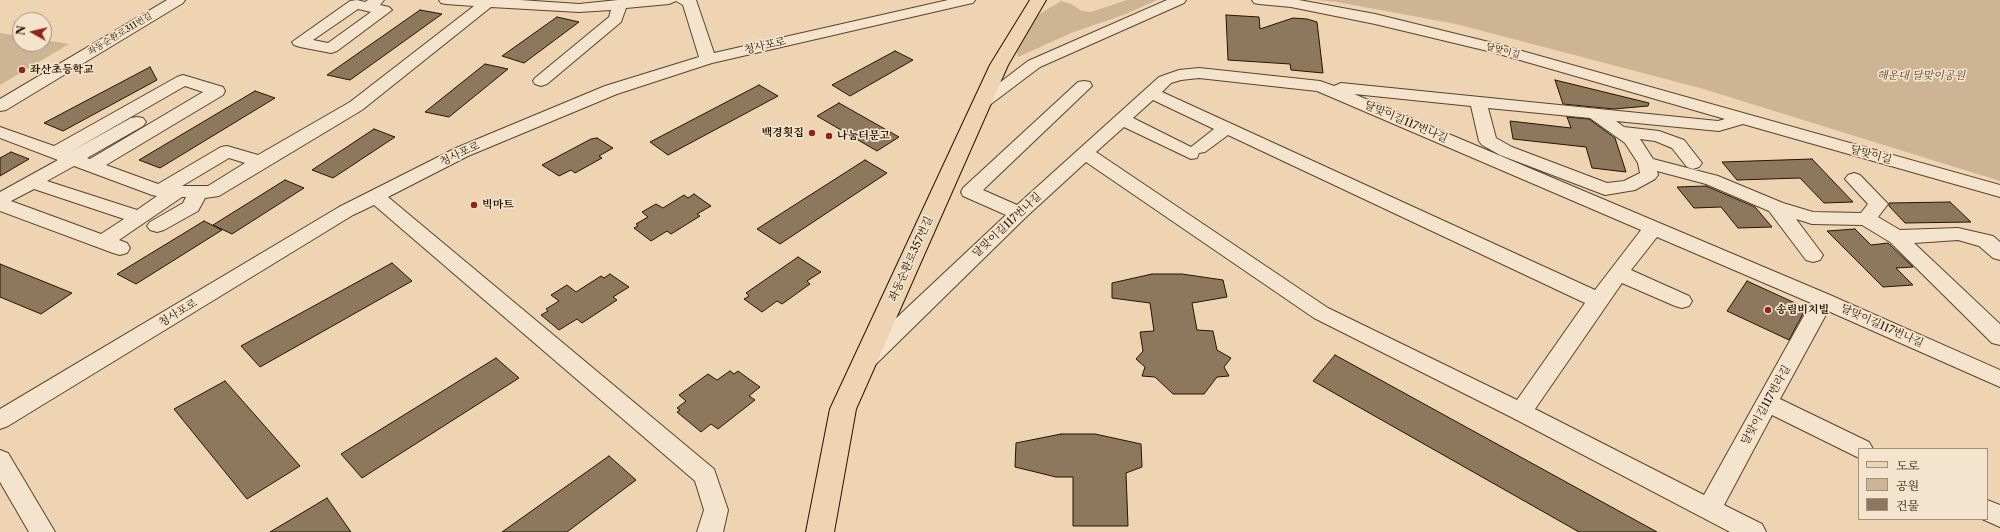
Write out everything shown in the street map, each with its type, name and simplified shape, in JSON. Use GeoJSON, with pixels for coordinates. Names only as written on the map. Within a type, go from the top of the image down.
{"type":"FeatureCollection","features":[{"type":"Feature","properties":{"kind":"main road","name":"좌동순환로357번길"},"geometry":{"type":"LineString","coordinates":[[820,532],[842,409],[999,65],[1038,0]]}},
{"type":"Feature","properties":{"kind":"street","name":"좌동순환로311번길"},"geometry":{"type":"LineString","coordinates":[[0,106],[178,0]]}},
{"type":"Feature","properties":{"kind":"street"},"geometry":{"type":"LineString","coordinates":[[446,0],[579,8],[669,0]]}},
{"type":"Feature","properties":{"kind":"street","name":"청사포로"},"geometry":{"type":"LineString","coordinates":[[0,420],[346,211],[462,152],[611,90],[708,59],[968,0]]}},
{"type":"Feature","properties":{"kind":"street"},"geometry":{"type":"LineString","coordinates":[[981,103],[1034,64],[1179,0]]}},
{"type":"Feature","properties":{"kind":"street","name":"달맞이길"},"geometry":{"type":"LineString","coordinates":[[1259,0],[1291,3],[1375,19],[1497,49],[2000,191]]}},
{"type":"Feature","properties":{"kind":"street"},"geometry":{"type":"LineString","coordinates":[[691,1],[708,59]]}},
{"type":"Feature","properties":{"kind":"street"},"geometry":{"type":"LineString","coordinates":[[2,135],[168,191],[212,192],[356,106],[488,2]]}},
{"type":"Feature","properties":{"kind":"street"},"geometry":{"type":"LineString","coordinates":[[373,3],[384,10],[331,48],[300,42],[355,4],[373,3]]}},
{"type":"Feature","properties":{"kind":"street"},"geometry":{"type":"LineString","coordinates":[[541,81],[616,19],[620,4]]}},
{"type":"Feature","properties":{"kind":"street","name":"달맞이길117번나길"},"geometry":{"type":"LineString","coordinates":[[866,359],[1019,213],[1165,80],[1179,75],[1199,73],[1320,86],[1824,300],[2000,379]]}},
{"type":"Feature","properties":{"kind":"street"},"geometry":{"type":"LineString","coordinates":[[55,153],[183,80],[217,91],[92,166]]}},
{"type":"Feature","properties":{"kind":"street"},"geometry":{"type":"LineString","coordinates":[[1019,213],[970,192],[1084,86]]}},
{"type":"Feature","properties":{"kind":"street"},"geometry":{"type":"LineString","coordinates":[[1320,86],[1719,126],[1742,119]]}},
{"type":"Feature","properties":{"kind":"street"},"geometry":{"type":"LineString","coordinates":[[1151,93],[1598,300]]}},
{"type":"Feature","properties":{"kind":"street"},"geometry":{"type":"LineString","coordinates":[[144,102],[181,113]]}},
{"type":"Feature","properties":{"kind":"street"},"geometry":{"type":"LineString","coordinates":[[1478,102],[1488,141],[1506,151],[1605,189],[1628,186],[1649,175],[1647,162],[1632,140],[1595,114]]}},
{"type":"Feature","properties":{"kind":"street"},"geometry":{"type":"LineString","coordinates":[[1121,120],[1195,151],[1226,128]]}},
{"type":"Feature","properties":{"kind":"street"},"geometry":{"type":"LineString","coordinates":[[0,200],[73,160],[137,122]]}},
{"type":"Feature","properties":{"kind":"street"},"geometry":{"type":"LineString","coordinates":[[1618,131],[1659,136],[1678,144],[1693,163]]}},
{"type":"Feature","properties":{"kind":"street"},"geometry":{"type":"LineString","coordinates":[[103,242],[139,217],[168,191],[227,151],[260,162]]}},
{"type":"Feature","properties":{"kind":"street"},"geometry":{"type":"LineString","coordinates":[[1085,153],[1321,313],[1521,412],[1753,532]]}},
{"type":"Feature","properties":{"kind":"street"},"geometry":{"type":"LineString","coordinates":[[1647,162],[1712,180],[1776,207],[1812,218],[1866,219],[1897,237],[2000,337]]}},
{"type":"Feature","properties":{"kind":"street"},"geometry":{"type":"LineString","coordinates":[[1854,179],[1879,204],[1866,219]]}},
{"type":"Feature","properties":{"kind":"street"},"geometry":{"type":"LineString","coordinates":[[32,182],[139,217]]}},
{"type":"Feature","properties":{"kind":"street"},"geometry":{"type":"LineString","coordinates":[[157,226],[191,207],[198,192]]}},
{"type":"Feature","properties":{"kind":"street"},"geometry":{"type":"LineString","coordinates":[[374,196],[705,476],[716,510],[710,532]]}},
{"type":"Feature","properties":{"kind":"street"},"geometry":{"type":"LineString","coordinates":[[0,204],[120,248]]}},
{"type":"Feature","properties":{"kind":"street"},"geometry":{"type":"LineString","coordinates":[[1776,207],[1813,255]]}},
{"type":"Feature","properties":{"kind":"street"},"geometry":{"type":"LineString","coordinates":[[1521,412],[1598,300],[1653,228]]}},
{"type":"Feature","properties":{"kind":"street"},"geometry":{"type":"LineString","coordinates":[[1897,237],[1958,234],[1986,241],[2000,253]]}},
{"type":"Feature","properties":{"kind":"street"},"geometry":{"type":"LineString","coordinates":[[1619,273],[1682,301]]}},
{"type":"Feature","properties":{"kind":"street","name":"달맞이길117번라길"},"geometry":{"type":"LineString","coordinates":[[1710,509],[1824,300]]}},
{"type":"Feature","properties":{"kind":"street"},"geometry":{"type":"LineString","coordinates":[[1767,403],[1860,448]]}},
{"type":"Feature","properties":{"kind":"street"},"geometry":{"type":"LineString","coordinates":[[0,460],[42,532]]}},
{"type":"Feature","properties":{"kind":"street"},"geometry":{"type":"LineString","coordinates":[[1988,510],[2000,516]]}},
{"type":"Feature","properties":{"kind":"green space"},"geometry":{"type":"Polygon","coordinates":[[[1127,0],[1157,0],[1126,14],[1071,33],[1018,57],[1017,52],[1029,28],[1038,15],[1061,1],[1071,4],[1082,11],[1091,12],[1127,0]]]}},
{"type":"Feature","properties":{"kind":"green space","name":"해운대 달맞이공원"},"geometry":{"type":"Polygon","coordinates":[[[1317,0],[2000,0],[2000,181],[1700,88],[1456,24],[1337,2],[1317,0]]]}},
{"type":"Feature","properties":{"kind":"green space"},"geometry":{"type":"Polygon","coordinates":[[[0,33],[12,35],[12,52],[52,52],[52,41],[69,44],[0,85],[0,33]]]}},
{"type":"Feature","properties":{"kind":"building"},"geometry":{"type":"Polygon","coordinates":[[[420,10],[442,14],[350,80],[327,75],[420,10]]]}},
{"type":"Feature","properties":{"kind":"building"},"geometry":{"type":"Polygon","coordinates":[[[1226,15],[1259,17],[1260,29],[1293,18],[1307,19],[1317,22],[1323,73],[1291,70],[1290,64],[1228,60],[1226,15]]]}},
{"type":"Feature","properties":{"kind":"building"},"geometry":{"type":"Polygon","coordinates":[[[557,17],[579,22],[524,63],[502,56],[557,17]]]}},
{"type":"Feature","properties":{"kind":"building"},"geometry":{"type":"Polygon","coordinates":[[[895,51],[913,60],[850,96],[832,85],[895,51]]]}},
{"type":"Feature","properties":{"kind":"building"},"geometry":{"type":"Polygon","coordinates":[[[485,64],[508,69],[449,117],[425,112],[485,64]]]}},
{"type":"Feature","properties":{"kind":"building"},"geometry":{"type":"Polygon","coordinates":[[[150,67],[157,80],[63,131],[44,123],[150,67]]]}},
{"type":"Feature","properties":{"kind":"building"},"geometry":{"type":"Polygon","coordinates":[[[1555,80],[1649,103],[1648,106],[1614,109],[1563,104],[1555,80]]]}},
{"type":"Feature","properties":{"kind":"building"},"geometry":{"type":"Polygon","coordinates":[[[759,85],[778,96],[668,155],[650,142],[759,85]]]}},
{"type":"Feature","properties":{"kind":"building"},"geometry":{"type":"Polygon","coordinates":[[[255,91],[275,98],[160,168],[139,160],[255,91]]]}},
{"type":"Feature","properties":{"kind":"building"},"geometry":{"type":"Polygon","coordinates":[[[839,103],[899,137],[877,151],[817,116],[839,103]]]}},
{"type":"Feature","properties":{"kind":"building"},"geometry":{"type":"Polygon","coordinates":[[[1567,117],[1589,119],[1615,138],[1626,172],[1592,168],[1586,147],[1513,139],[1510,121],[1571,128],[1567,117]]]}},
{"type":"Feature","properties":{"kind":"building"},"geometry":{"type":"Polygon","coordinates":[[[374,129],[395,137],[333,178],[312,170],[374,129]]]}},
{"type":"Feature","properties":{"kind":"building"},"geometry":{"type":"Polygon","coordinates":[[[597,138],[613,148],[599,156],[602,158],[575,173],[571,170],[559,176],[542,165],[591,139],[597,138]]]}},
{"type":"Feature","properties":{"kind":"building"},"geometry":{"type":"Polygon","coordinates":[[[11,152],[29,159],[0,176],[0,158],[11,152]]]}},
{"type":"Feature","properties":{"kind":"building"},"geometry":{"type":"Polygon","coordinates":[[[1812,159],[1853,202],[1824,203],[1800,178],[1737,180],[1722,162],[1812,159]]]}},
{"type":"Feature","properties":{"kind":"building"},"geometry":{"type":"Polygon","coordinates":[[[865,160],[887,173],[780,244],[757,229],[865,160]]]}},
{"type":"Feature","properties":{"kind":"building"},"geometry":{"type":"Polygon","coordinates":[[[285,180],[304,188],[232,234],[213,225],[285,180]]]}},
{"type":"Feature","properties":{"kind":"building"},"geometry":{"type":"Polygon","coordinates":[[[1706,186],[1755,207],[1772,227],[1738,228],[1721,207],[1694,208],[1677,187],[1706,186]]]}},
{"type":"Feature","properties":{"kind":"building"},"geometry":{"type":"Polygon","coordinates":[[[694,194],[711,206],[697,214],[700,216],[671,234],[667,231],[651,241],[634,228],[638,226],[636,224],[648,217],[642,212],[656,204],[663,208],[684,195],[688,198],[694,194]]]}},
{"type":"Feature","properties":{"kind":"building"},"geometry":{"type":"Polygon","coordinates":[[[1950,202],[1971,222],[1905,223],[1889,206],[1889,203],[1950,202]]]}},
{"type":"Feature","properties":{"kind":"building"},"geometry":{"type":"Polygon","coordinates":[[[204,221],[222,230],[136,284],[117,274],[204,221]]]}},
{"type":"Feature","properties":{"kind":"building"},"geometry":{"type":"Polygon","coordinates":[[[1855,229],[1871,245],[1888,243],[1910,264],[1913,267],[1896,268],[1913,285],[1883,287],[1827,231],[1855,229]]]}},
{"type":"Feature","properties":{"kind":"building"},"geometry":{"type":"Polygon","coordinates":[[[798,257],[821,272],[807,281],[810,284],[782,304],[777,301],[762,312],[744,299],[749,296],[746,293],[798,257]]]}},
{"type":"Feature","properties":{"kind":"building"},"geometry":{"type":"Polygon","coordinates":[[[392,263],[412,281],[260,367],[241,346],[392,263]]]}},
{"type":"Feature","properties":{"kind":"building"},"geometry":{"type":"Polygon","coordinates":[[[0,264],[72,293],[41,314],[0,297],[0,264]]]}},
{"type":"Feature","properties":{"kind":"building"},"geometry":{"type":"Polygon","coordinates":[[[610,274],[629,287],[613,297],[617,300],[582,323],[577,319],[559,330],[541,315],[548,311],[546,309],[559,301],[551,295],[567,285],[576,292],[601,276],[604,278],[610,274]]]}},
{"type":"Feature","properties":{"kind":"building"},"geometry":{"type":"Polygon","coordinates":[[[1152,274],[1182,274],[1223,280],[1227,297],[1192,303],[1197,330],[1213,331],[1217,350],[1231,358],[1224,367],[1229,376],[1217,377],[1204,394],[1173,394],[1155,377],[1142,376],[1145,367],[1136,359],[1143,351],[1140,332],[1154,331],[1150,303],[1112,298],[1112,283],[1152,274]]]}},
{"type":"Feature","properties":{"kind":"building","name":"송림비치빌"},"geometry":{"type":"Polygon","coordinates":[[[1747,281],[1806,308],[1789,340],[1727,311],[1747,281]]]}},
{"type":"Feature","properties":{"kind":"building"},"geometry":{"type":"Polygon","coordinates":[[[1335,355],[1657,532],[1579,532],[1313,381],[1335,355]]]}},
{"type":"Feature","properties":{"kind":"building"},"geometry":{"type":"Polygon","coordinates":[[[496,358],[519,378],[362,478],[341,454],[496,358]]]}},
{"type":"Feature","properties":{"kind":"building"},"geometry":{"type":"Polygon","coordinates":[[[730,371],[734,374],[738,371],[760,387],[749,396],[755,400],[718,429],[711,424],[701,432],[677,412],[680,410],[677,408],[686,401],[679,395],[708,374],[717,380],[730,371]]]}},
{"type":"Feature","properties":{"kind":"building"},"geometry":{"type":"Polygon","coordinates":[[[225,381],[300,466],[247,499],[174,409],[225,381]]]}},
{"type":"Feature","properties":{"kind":"building"},"geometry":{"type":"Polygon","coordinates":[[[1061,434],[1095,434],[1141,444],[1142,467],[1126,473],[1128,526],[1073,526],[1073,477],[1056,477],[1015,467],[1016,443],[1061,434]]]}},
{"type":"Feature","properties":{"kind":"building"},"geometry":{"type":"Polygon","coordinates":[[[609,456],[636,480],[567,532],[502,532],[609,456]]]}},
{"type":"Feature","properties":{"kind":"building"},"geometry":{"type":"Polygon","coordinates":[[[327,498],[351,532],[270,532],[327,498]]]}},
{"type":"Feature","properties":{"kind":"place","name":"좌산초등학교"},"geometry":{"type":"Point","coordinates":[22,70]}},
{"type":"Feature","properties":{"kind":"place","name":"백경횟집"},"geometry":{"type":"Point","coordinates":[812,133]}},
{"type":"Feature","properties":{"kind":"place","name":"나눔터문고"},"geometry":{"type":"Point","coordinates":[829,136]}},
{"type":"Feature","properties":{"kind":"place","name":"빅마트"},"geometry":{"type":"Point","coordinates":[474,205]}},
{"type":"Feature","properties":{"kind":"place","name":"송림비치빌"},"geometry":{"type":"Point","coordinates":[1768,310]}}]}
